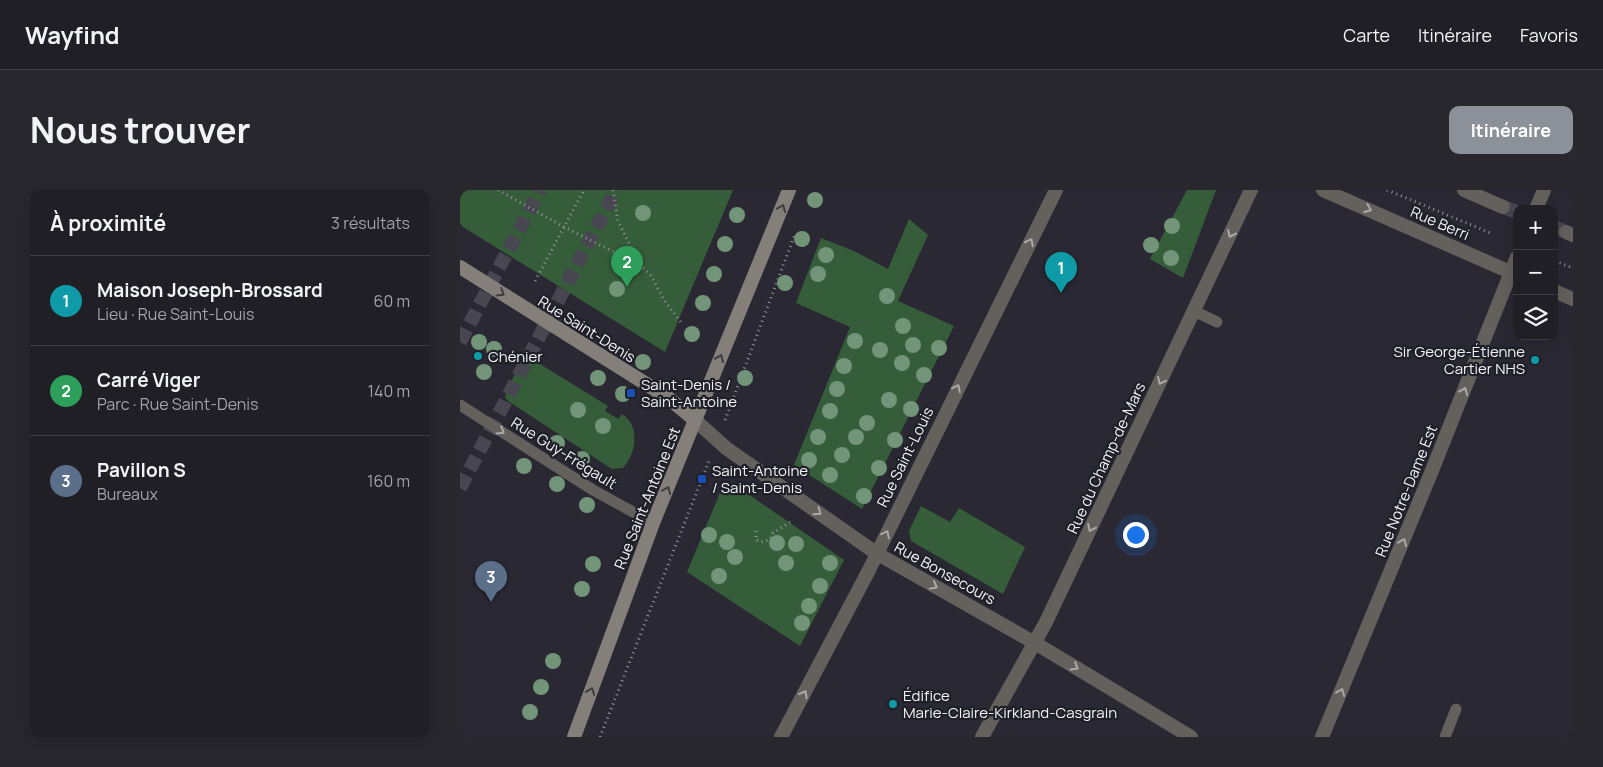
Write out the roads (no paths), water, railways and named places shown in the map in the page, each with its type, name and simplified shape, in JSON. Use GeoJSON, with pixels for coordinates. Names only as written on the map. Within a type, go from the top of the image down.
{"type":"FeatureCollection","features":[{"type":"Feature","properties":{"kind":"main road","name":"Rue Saint-Antoine Est"},"geometry":{"type":"LineString","coordinates":[[574,737],[653,523],[789,190]]}},
{"type":"Feature","properties":{"kind":"main road","name":"Rue Saint-Denis"},"geometry":{"type":"LineString","coordinates":[[460,267],[667,397],[696,420]]}},
{"type":"Feature","properties":{"kind":"street","name":"Rue Saint-Louis"},"geometry":{"type":"LineString","coordinates":[[781,737],[876,553],[1056,190]]}},
{"type":"Feature","properties":{"kind":"street","name":"Rue du Champ-de-Mars"},"geometry":{"type":"LineString","coordinates":[[982,737],[1035,642],[1252,190]]}},
{"type":"Feature","properties":{"kind":"street","name":"Rue Berri"},"geometry":{"type":"LineString","coordinates":[[1323,190],[1513,274]]}},
{"type":"Feature","properties":{"kind":"street"},"geometry":{"type":"LineString","coordinates":[[1464,190],[1503,207]]}},
{"type":"Feature","properties":{"kind":"street"},"geometry":{"type":"LineString","coordinates":[[1538,205],[1544,190]]}},
{"type":"Feature","properties":{"kind":"street","name":"Rue Notre-Dame Est"},"geometry":{"type":"LineString","coordinates":[[1322,737],[1513,276]]}},
{"type":"Feature","properties":{"kind":"street"},"geometry":{"type":"LineString","coordinates":[[1558,293],[1573,299]]}},
{"type":"Feature","properties":{"kind":"street","name":"Rue Bonsecours"},"geometry":{"type":"LineString","coordinates":[[696,420],[726,448],[876,553],[1035,642],[1191,737]]}},
{"type":"Feature","properties":{"kind":"lane"},"geometry":{"type":"LineString","coordinates":[[1194,311],[1217,322]]}},
{"type":"Feature","properties":{"kind":"lane","name":"Rue Guy-Frégault"},"geometry":{"type":"LineString","coordinates":[[460,405],[593,490],[653,523]]}},
{"type":"Feature","properties":{"kind":"lane"},"geometry":{"type":"LineString","coordinates":[[1445,737],[1456,709]]}},
{"type":"Feature","properties":{"kind":"tunnel"},"geometry":{"type":"LineString","coordinates":[[460,342],[540,190]]}},
{"type":"Feature","properties":{"kind":"tunnel"},"geometry":{"type":"LineString","coordinates":[[460,488],[616,190]]}},
{"type":"Feature","properties":{"kind":"tunnel"},"geometry":{"type":"LineString","coordinates":[[1503,207],[1513,211]]}},
{"type":"Feature","properties":{"kind":"tunnel"},"geometry":{"type":"LineString","coordinates":[[1558,229],[1566,232]]}},
{"type":"Feature","properties":{"kind":"place","name":"Carré Viger"},"geometry":{"type":"Point","coordinates":[627,287]}},
{"type":"Feature","properties":{"kind":"place","name":"Maison Joseph-Brossard"},"geometry":{"type":"Point","coordinates":[1061,293]}},
{"type":"Feature","properties":{"kind":"place","name":"Chénier"},"geometry":{"type":"Point","coordinates":[478,356]}},
{"type":"Feature","properties":{"kind":"place","name":"Sir George-Étienne Cartier NHS"},"geometry":{"type":"Point","coordinates":[1535,360]}},
{"type":"Feature","properties":{"kind":"place","name":"Saint-Denis / Saint-Antoine"},"geometry":{"type":"Point","coordinates":[631,393]}},
{"type":"Feature","properties":{"kind":"place","name":"Saint-Antoine / Saint-Denis"},"geometry":{"type":"Point","coordinates":[702,479]}},
{"type":"Feature","properties":{"kind":"place","name":"Pavillon S"},"geometry":{"type":"Point","coordinates":[491,602]}},
{"type":"Feature","properties":{"kind":"place","name":"Édifice Marie-Claire-Kirkland-Casgrain"},"geometry":{"type":"Point","coordinates":[893,704]}}]}
